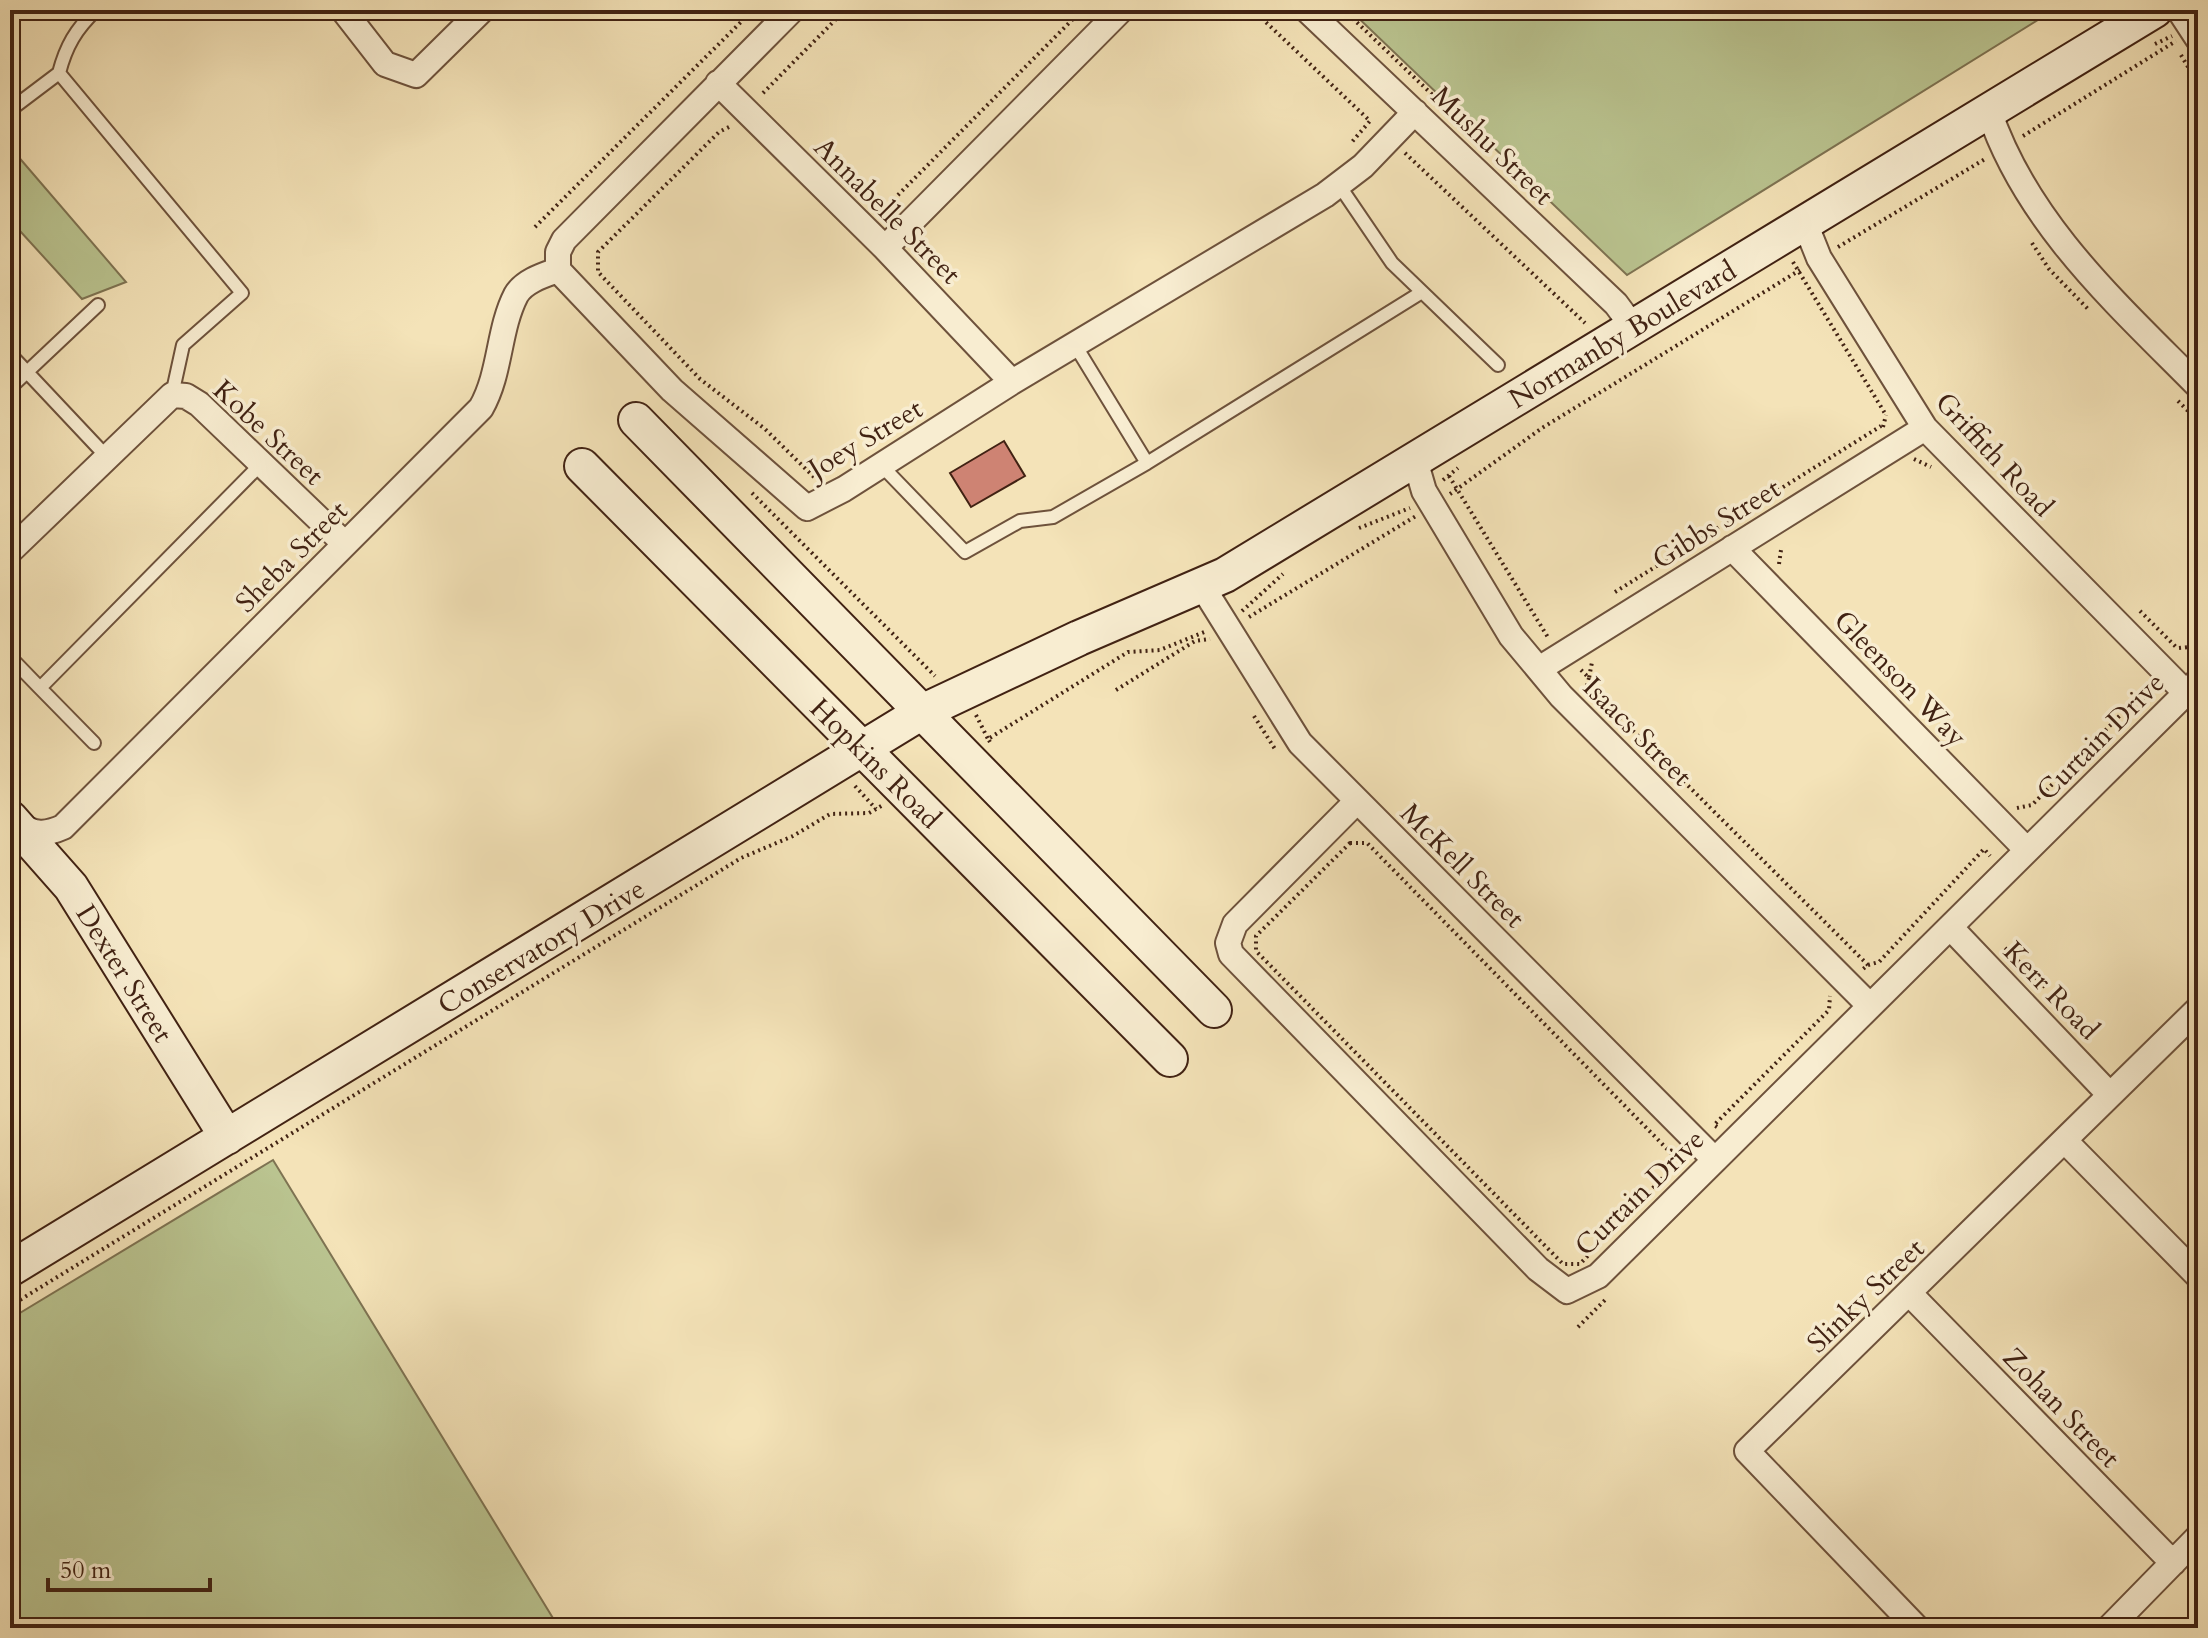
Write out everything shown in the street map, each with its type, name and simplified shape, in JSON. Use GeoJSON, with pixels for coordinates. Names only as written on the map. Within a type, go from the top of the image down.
{"type":"FeatureCollection","features":[{"type":"Feature","properties":{"kind":"street"},"geometry":{"type":"LineString","coordinates":[[343,10],[385,64],[416,75],[482,10]]}},
{"type":"Feature","properties":{"kind":"street"},"geometry":{"type":"LineString","coordinates":[[558,270],[558,252],[564,240],[792,10]]}},
{"type":"Feature","properties":{"kind":"street"},"geometry":{"type":"LineString","coordinates":[[893,240],[1121,10]]}},
{"type":"Feature","properties":{"kind":"street","name":"Mushu Street"},"geometry":{"type":"LineString","coordinates":[[1307,10],[1616,304],[1633,327]]}},
{"type":"Feature","properties":{"kind":"street","name":"Normanby Boulevard"},"geometry":{"type":"LineString","coordinates":[[1079,638],[1202,586],[1420,476],[1633,327],[1818,239],[2001,126],[2155,10]]}},
{"type":"Feature","properties":{"kind":"street","name":"Annabelle Street"},"geometry":{"type":"LineString","coordinates":[[718,83],[893,240],[1012,382]]}},
{"type":"Feature","properties":{"kind":"street","name":"Joey Street"},"geometry":{"type":"LineString","coordinates":[[558,270],[672,390],[807,508],[1339,185],[1363,166],[1415,112]]}},
{"type":"Feature","properties":{"kind":"street"},"geometry":{"type":"LineString","coordinates":[[2001,126],[2049,227],[2087,274],[2198,386]]}},
{"type":"Feature","properties":{"kind":"street","name":"Griffith Road"},"geometry":{"type":"LineString","coordinates":[[1818,239],[1925,428],[2192,687]]}},
{"type":"Feature","properties":{"kind":"street","name":"Sheba Street"},"geometry":{"type":"LineString","coordinates":[[12,820],[32,833],[48,834],[63,827],[481,408],[491,391],[517,293],[535,278],[558,270]]}},
{"type":"Feature","properties":{"kind":"street","name":"Kobe Street"},"geometry":{"type":"LineString","coordinates":[[10,551],[172,395],[186,396],[199,404],[345,544]]}},
{"type":"Feature","properties":{"kind":"street"},"geometry":{"type":"LineString","coordinates":[[636,420],[1214,1010]]}},
{"type":"Feature","properties":{"kind":"street","name":"Gibbs Street"},"geometry":{"type":"LineString","coordinates":[[1539,669],[1925,428]]}},
{"type":"Feature","properties":{"kind":"street","name":"Hopkins Road"},"geometry":{"type":"LineString","coordinates":[[582,466],[1170,1059]]}},
{"type":"Feature","properties":{"kind":"street","name":"Isaacs Street"},"geometry":{"type":"LineString","coordinates":[[1420,476],[1511,636],[1561,696],[1870,1006]]}},
{"type":"Feature","properties":{"kind":"street","name":"Gleenson Way"},"geometry":{"type":"LineString","coordinates":[[1732,548],[2027,850]]}},
{"type":"Feature","properties":{"kind":"street","name":"McKell Street"},"geometry":{"type":"LineString","coordinates":[[1202,586],[1300,743],[1724,1152]]}},
{"type":"Feature","properties":{"kind":"street","name":"Conservatory Drive"},"geometry":{"type":"LineString","coordinates":[[10,1269],[922,712],[1079,638]]}},
{"type":"Feature","properties":{"kind":"street","name":"Curtain Drive"},"geometry":{"type":"LineString","coordinates":[[1235,924],[1228,943],[1231,954],[1245,972],[1538,1269],[1567,1291],[1598,1276],[2192,687]]}},
{"type":"Feature","properties":{"kind":"street"},"geometry":{"type":"LineString","coordinates":[[1235,924],[1357,801]]}},
{"type":"Feature","properties":{"kind":"street","name":"Dexter Street"},"geometry":{"type":"LineString","coordinates":[[12,820],[71,887],[227,1137]]}},
{"type":"Feature","properties":{"kind":"street","name":"Kerr Road"},"geometry":{"type":"LineString","coordinates":[[1950,927],[2110,1095]]}},
{"type":"Feature","properties":{"kind":"street","name":"Slinky Street"},"geometry":{"type":"LineString","coordinates":[[1917,1628],[1747,1451],[2198,1009]]}},
{"type":"Feature","properties":{"kind":"street"},"geometry":{"type":"LineString","coordinates":[[2065,1141],[2198,1276]]}},
{"type":"Feature","properties":{"kind":"street","name":"Zohan Street"},"geometry":{"type":"LineString","coordinates":[[1909,1293],[2173,1563]]}},
{"type":"Feature","properties":{"kind":"street"},"geometry":{"type":"LineString","coordinates":[[2109,1628],[2198,1537]]}},
{"type":"Feature","properties":{"kind":"lane"},"geometry":{"type":"LineString","coordinates":[[10,110],[59,73],[66,48],[80,25],[96,10]]}},
{"type":"Feature","properties":{"kind":"lane"},"geometry":{"type":"LineString","coordinates":[[59,73],[242,293],[183,345],[172,395]]}},
{"type":"Feature","properties":{"kind":"lane"},"geometry":{"type":"LineString","coordinates":[[1339,185],[1392,263],[1498,365]]}},
{"type":"Feature","properties":{"kind":"lane"},"geometry":{"type":"LineString","coordinates":[[881,465],[965,552],[1020,521],[1053,517],[1147,463],[1422,292]]}},
{"type":"Feature","properties":{"kind":"lane"},"geometry":{"type":"LineString","coordinates":[[10,388],[98,305]]}},
{"type":"Feature","properties":{"kind":"lane"},"geometry":{"type":"LineString","coordinates":[[1075,345],[1147,463]]}},
{"type":"Feature","properties":{"kind":"lane"},"geometry":{"type":"LineString","coordinates":[[10,354],[106,456]]}},
{"type":"Feature","properties":{"kind":"lane"},"geometry":{"type":"LineString","coordinates":[[40,688],[262,463]]}},
{"type":"Feature","properties":{"kind":"lane"},"geometry":{"type":"LineString","coordinates":[[10,657],[94,743]]}},
{"type":"Feature","properties":{"kind":"path"},"geometry":{"type":"LineString","coordinates":[[535,227],[753,10]]}},
{"type":"Feature","properties":{"kind":"path"},"geometry":{"type":"LineString","coordinates":[[773,103],[762,92],[845,10]]}},
{"type":"Feature","properties":{"kind":"path"},"geometry":{"type":"LineString","coordinates":[[881,212],[1082,10]]}},
{"type":"Feature","properties":{"kind":"path"},"geometry":{"type":"LineString","coordinates":[[1253,10],[1370,121],[1347,147]]}},
{"type":"Feature","properties":{"kind":"path"},"geometry":{"type":"LineString","coordinates":[[2148,45],[2189,25]]}},
{"type":"Feature","properties":{"kind":"path"},"geometry":{"type":"LineString","coordinates":[[740,137],[729,126],[719,132],[598,252],[598,272],[700,379],[765,429],[815,479],[824,479]]}},
{"type":"Feature","properties":{"kind":"path"},"geometry":{"type":"LineString","coordinates":[[2001,126],[2030,149]]}},
{"type":"Feature","properties":{"kind":"path"},"geometry":{"type":"LineString","coordinates":[[1405,153],[1587,322],[1574,330]]}},
{"type":"Feature","properties":{"kind":"path"},"geometry":{"type":"LineString","coordinates":[[870,201],[881,212],[893,240]]}},
{"type":"Feature","properties":{"kind":"path"},"geometry":{"type":"LineString","coordinates":[[1786,268],[1818,239],[1846,259]]}},
{"type":"Feature","properties":{"kind":"path"},"geometry":{"type":"LineString","coordinates":[[1637,577],[1881,426]]}},
{"type":"Feature","properties":{"kind":"path"},"geometry":{"type":"LineString","coordinates":[[1348,535],[1413,507],[1420,476],[1459,467]]}},
{"type":"Feature","properties":{"kind":"path"},"geometry":{"type":"LineString","coordinates":[[1457,489],[1548,638],[1589,678],[1593,662],[1604,654]]}},
{"type":"Feature","properties":{"kind":"path"},"geometry":{"type":"LineString","coordinates":[[750,491],[916,656]]}},
{"type":"Feature","properties":{"kind":"path"},"geometry":{"type":"LineString","coordinates":[[994,750],[988,739],[1128,652],[1160,650],[1227,625],[1418,514],[1424,528]]}},
{"type":"Feature","properties":{"kind":"path"},"geometry":{"type":"LineString","coordinates":[[1116,690],[1195,641],[1209,640],[1289,571]]}},
{"type":"Feature","properties":{"kind":"path"},"geometry":{"type":"LineString","coordinates":[[2134,604],[2178,649]]}},
{"type":"Feature","properties":{"kind":"path"},"geometry":{"type":"LineString","coordinates":[[1984,849],[1986,842],[2018,807],[2032,805],[2140,695],[2162,717]]}},
{"type":"Feature","properties":{"kind":"path"},"geometry":{"type":"LineString","coordinates":[[1249,708],[1277,753]]}},
{"type":"Feature","properties":{"kind":"path"},"geometry":{"type":"LineString","coordinates":[[10,1306],[741,858],[793,836],[830,814],[869,813],[876,809]]}},
{"type":"Feature","properties":{"kind":"path"},"geometry":{"type":"LineString","coordinates":[[1350,843],[1367,843],[1672,1154],[1671,1169],[1580,1264],[1563,1264],[1256,951],[1256,936],[1350,843]]}},
{"type":"Feature","properties":{"kind":"path"},"geometry":{"type":"LineString","coordinates":[[1868,965],[1879,962],[1954,880]]}},
{"type":"Feature","properties":{"kind":"path"},"geometry":{"type":"LineString","coordinates":[[1235,924],[1245,934],[1256,936]]}},
{"type":"Feature","properties":{"kind":"path"},"geometry":{"type":"LineString","coordinates":[[2004,948],[2046,988]]}},
{"type":"Feature","properties":{"kind":"path"},"geometry":{"type":"LineString","coordinates":[[1724,1152],[1714,1125],[1829,1010],[1830,995],[1819,984]]}},
{"type":"Feature","properties":{"kind":"path"},"geometry":{"type":"LineString","coordinates":[[1578,1327],[1609,1295]]}},
{"type":"Feature","properties":{"kind":"green space"},"geometry":{"type":"Polygon","coordinates":[[[1350,10],[2054,10],[1627,275],[1350,10]]]}},
{"type":"Feature","properties":{"kind":"green space"},"geometry":{"type":"Polygon","coordinates":[[[10,147],[126,282],[82,299],[10,220],[10,147]]]}},
{"type":"Feature","properties":{"kind":"green space"},"geometry":{"type":"Polygon","coordinates":[[[273,1160],[559,1628],[10,1628],[10,1319],[273,1160]]]}},
{"type":"Feature","properties":{"kind":"building"},"geometry":{"type":"Polygon","coordinates":[[[1004,441],[1025,476],[971,507],[950,473],[1004,441]]]}}]}
